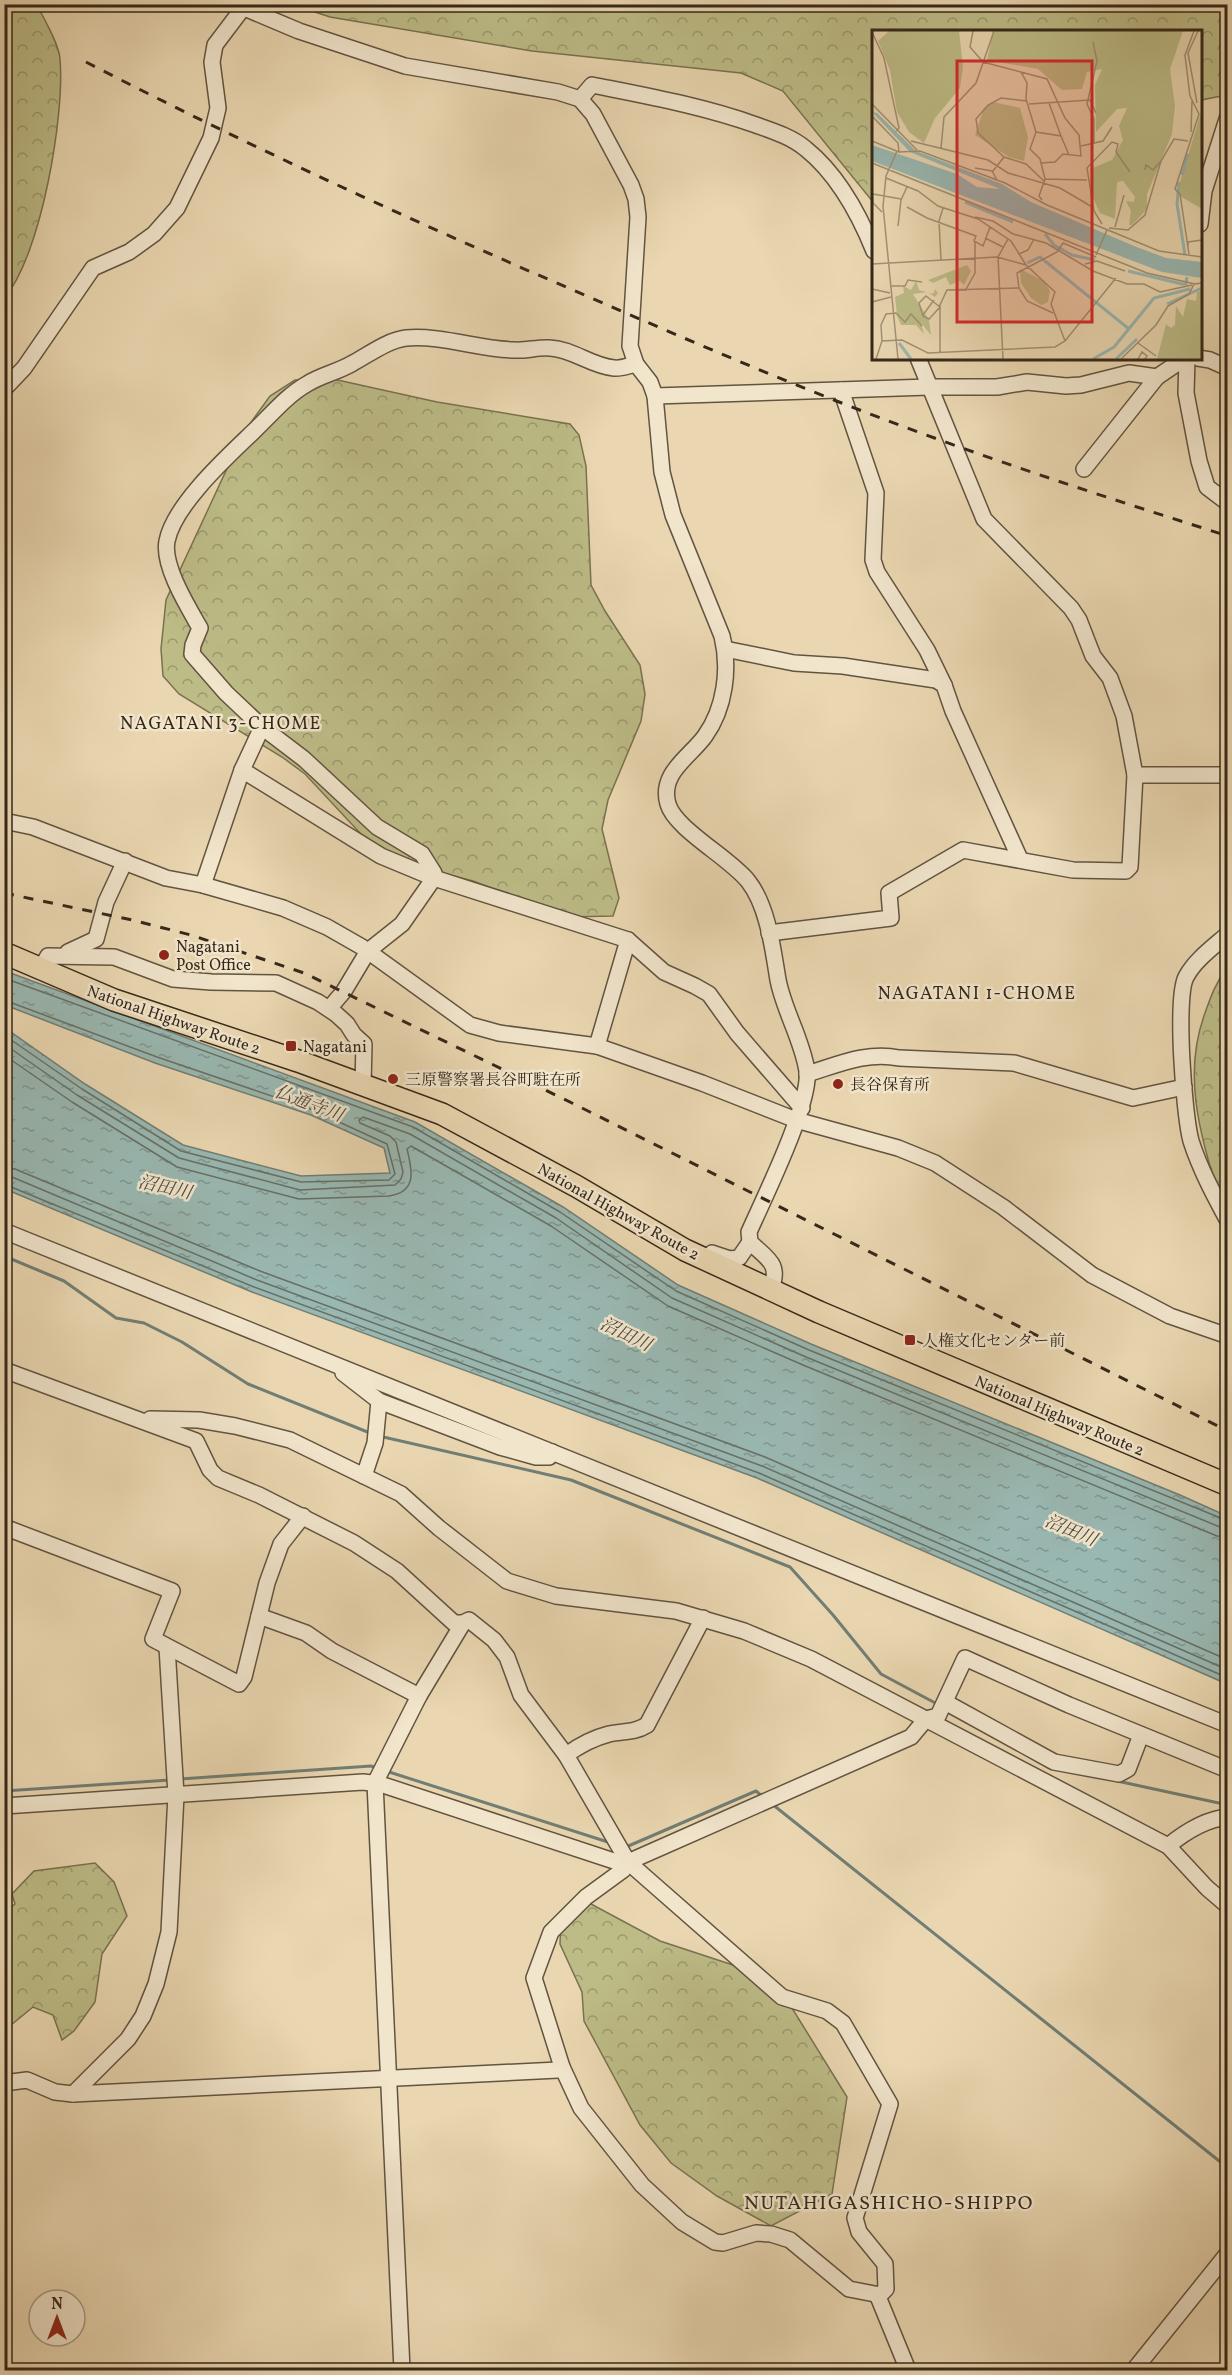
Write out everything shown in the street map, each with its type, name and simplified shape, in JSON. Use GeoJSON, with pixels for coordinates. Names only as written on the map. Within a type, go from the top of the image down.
{"type":"FeatureCollection","features":[{"type":"Feature","properties":{"kind":"highway","name":"National Highway Route 2"},"geometry":{"type":"LineString","coordinates":[[4,953],[114,1000],[243,1042],[442,1114],[576,1186],[686,1250],[819,1312],[1227,1485]]}},
{"type":"Feature","properties":{"kind":"street"},"geometry":{"type":"LineString","coordinates":[[4,389],[24,368],[93,268],[129,252],[154,234],[177,208],[212,138],[218,108],[212,62],[215,45],[241,6],[344,47],[405,66],[558,92],[580,99],[593,114],[632,185],[636,199],[638,217],[630,346],[636,364],[650,382],[655,396],[666,492],[725,649],[725,676],[716,717],[705,737],[675,768],[667,782],[668,805],[677,820],[741,872],[755,890],[769,933],[780,989],[802,1050],[807,1074],[799,1114],[749,1232],[750,1242],[739,1258],[730,1260],[693,1246],[659,1227],[655,1232]]}},
{"type":"Feature","properties":{"kind":"street"},"geometry":{"type":"LineString","coordinates":[[580,99],[592,85],[671,100],[734,117],[781,134],[805,147],[827,170],[854,209],[872,249]]}},
{"type":"Feature","properties":{"kind":"street"},"geometry":{"type":"LineString","coordinates":[[1202,208],[1204,191],[1227,116]]}},
{"type":"Feature","properties":{"kind":"street"},"geometry":{"type":"LineString","coordinates":[[333,1004],[344,991],[368,951],[402,924],[434,878],[434,873],[422,854],[377,827],[304,759],[262,726],[226,693],[192,654],[200,628],[187,606],[166,551],[171,527],[182,510],[227,456],[281,403],[308,383],[404,338],[514,350],[550,348],[571,352],[597,364],[616,368],[636,364]]}},
{"type":"Feature","properties":{"kind":"street"},"geometry":{"type":"LineString","coordinates":[[1202,359],[1227,368]]}},
{"type":"Feature","properties":{"kind":"street"},"geometry":{"type":"LineString","coordinates":[[769,933],[891,918],[889,893],[963,850],[1073,870],[1126,871],[1130,867],[1135,775],[1124,716],[1110,678],[1093,656],[1079,620],[1071,608],[984,519],[919,360]]}},
{"type":"Feature","properties":{"kind":"street"},"geometry":{"type":"LineString","coordinates":[[1084,469],[1157,377],[1183,360]]}},
{"type":"Feature","properties":{"kind":"street"},"geometry":{"type":"LineString","coordinates":[[1186,360],[1186,393],[1199,461],[1207,487],[1227,503]]}},
{"type":"Feature","properties":{"kind":"street"},"geometry":{"type":"LineString","coordinates":[[655,396],[997,387],[1027,382],[1066,386],[1081,385],[1129,373],[1157,377]]}},
{"type":"Feature","properties":{"kind":"street"},"geometry":{"type":"LineString","coordinates":[[841,390],[876,493],[873,560],[877,572],[927,650],[1020,859]]}},
{"type":"Feature","properties":{"kind":"street"},"geometry":{"type":"LineString","coordinates":[[725,649],[794,663],[843,666],[936,680],[944,685]]}},
{"type":"Feature","properties":{"kind":"street"},"geometry":{"type":"LineString","coordinates":[[203,885],[242,770],[262,726]]}},
{"type":"Feature","properties":{"kind":"street"},"geometry":{"type":"LineString","coordinates":[[242,770],[381,856],[434,878],[628,940],[664,972],[709,994],[799,1114]]}},
{"type":"Feature","properties":{"kind":"street"},"geometry":{"type":"LineString","coordinates":[[1135,775],[1227,775]]}},
{"type":"Feature","properties":{"kind":"street"},"geometry":{"type":"LineString","coordinates":[[4,821],[33,827],[166,878],[203,885],[283,908],[327,927],[368,951],[470,1025],[499,1034],[597,1046],[898,1148],[935,1163],[1003,1207],[1092,1275],[1170,1316],[1227,1336]]}},
{"type":"Feature","properties":{"kind":"street"},"geometry":{"type":"LineString","coordinates":[[60,956],[96,939],[106,902],[125,861]]}},
{"type":"Feature","properties":{"kind":"street"},"geometry":{"type":"LineString","coordinates":[[1227,934],[1203,956],[1186,977],[1181,994],[1184,1087],[1191,1139],[1202,1171],[1227,1221]]}},
{"type":"Feature","properties":{"kind":"street"},"geometry":{"type":"LineString","coordinates":[[597,1046],[628,940]]}},
{"type":"Feature","properties":{"kind":"street"},"geometry":{"type":"LineString","coordinates":[[40,970],[48,956],[114,957],[173,979],[276,983],[336,1014],[347,1024],[364,1044],[363,1085]]}},
{"type":"Feature","properties":{"kind":"street"},"geometry":{"type":"LineString","coordinates":[[304,996],[315,995],[333,1004],[344,1014],[347,1024]]}},
{"type":"Feature","properties":{"kind":"street"},"geometry":{"type":"LineString","coordinates":[[807,1074],[861,1057],[886,1055],[899,1058],[1014,1063],[1133,1098],[1184,1087]]}},
{"type":"Feature","properties":{"kind":"street"},"geometry":{"type":"LineString","coordinates":[[4,1231],[1227,1725]]}},
{"type":"Feature","properties":{"kind":"street"},"geometry":{"type":"LineString","coordinates":[[750,1242],[774,1264],[776,1276],[771,1289]]}},
{"type":"Feature","properties":{"kind":"street"},"geometry":{"type":"LineString","coordinates":[[339,1366],[340,1371],[379,1401],[500,1447],[536,1457],[549,1457],[552,1452]]}},
{"type":"Feature","properties":{"kind":"street"},"geometry":{"type":"LineString","coordinates":[[4,1370],[196,1441],[210,1470],[218,1478],[303,1516],[354,1543],[398,1571],[454,1623],[469,1620],[494,1640],[507,1657],[521,1695],[566,1755],[628,1862],[783,1997],[827,2011],[843,2024],[890,2104],[855,2218],[859,2232],[885,2264],[886,2289],[879,2299],[909,2370]]}},
{"type":"Feature","properties":{"kind":"street"},"geometry":{"type":"LineString","coordinates":[[364,1476],[375,1443],[379,1401]]}},
{"type":"Feature","properties":{"kind":"street"},"geometry":{"type":"LineString","coordinates":[[145,1421],[147,1419],[199,1420],[235,1426],[290,1440],[401,1494],[439,1528],[507,1581],[556,1596],[676,1611],[744,1631],[1053,1762],[1119,1774],[1128,1769],[1141,1735]]}},
{"type":"Feature","properties":{"kind":"street"},"geometry":{"type":"LineString","coordinates":[[4,1527],[172,1591],[153,1639],[239,1684],[244,1677],[267,1583],[281,1544],[303,1516]]}},
{"type":"Feature","properties":{"kind":"street"},"geometry":{"type":"LineString","coordinates":[[259,1616],[306,1633],[332,1651],[418,1696]]}},
{"type":"Feature","properties":{"kind":"street"},"geometry":{"type":"LineString","coordinates":[[566,1755],[588,1740],[611,1733],[637,1731],[646,1725],[703,1618]]}},
{"type":"Feature","properties":{"kind":"street"},"geometry":{"type":"LineString","coordinates":[[402,2370],[375,1781],[418,1696],[463,1623]]}},
{"type":"Feature","properties":{"kind":"street"},"geometry":{"type":"LineString","coordinates":[[73,2094],[128,2039],[143,2016],[156,1984],[170,1932],[176,1773],[167,1647]]}},
{"type":"Feature","properties":{"kind":"street"},"geometry":{"type":"LineString","coordinates":[[4,1806],[375,1781],[620,1863],[628,1862],[911,1737],[936,1712],[965,1658],[1069,1705],[1227,1770]]}},
{"type":"Feature","properties":{"kind":"street"},"geometry":{"type":"LineString","coordinates":[[936,1712],[1168,1846],[1227,1906]]}},
{"type":"Feature","properties":{"kind":"street"},"geometry":{"type":"LineString","coordinates":[[1168,1846],[1182,1835],[1214,1819],[1227,1817]]}},
{"type":"Feature","properties":{"kind":"street"},"geometry":{"type":"LineString","coordinates":[[628,1862],[623,1870],[586,1897],[551,1932],[534,1978],[562,2067],[581,2108],[642,2185],[682,2222],[715,2242],[723,2243],[756,2233],[771,2234],[790,2240],[849,2289],[880,2295]]}},
{"type":"Feature","properties":{"kind":"street"},"geometry":{"type":"LineString","coordinates":[[4,2083],[27,2080],[56,2092],[73,2094],[388,2080],[558,2070],[562,2067]]}},
{"type":"Feature","properties":{"kind":"street"},"geometry":{"type":"LineString","coordinates":[[1134,2370],[1227,2253]]}},
{"type":"Feature","properties":{"kind":"green space"},"geometry":{"type":"Polygon","coordinates":[[[5,4],[37,5],[57,46],[61,84],[54,148],[40,218],[18,277],[5,297],[5,4]]]}},
{"type":"Feature","properties":{"kind":"green space"},"geometry":{"type":"Polygon","coordinates":[[[294,5],[1227,5],[1227,95],[1202,100],[1202,30],[872,30],[872,201],[783,91],[741,73],[532,51],[330,17],[294,5]]]}},
{"type":"Feature","properties":{"kind":"green space"},"geometry":{"type":"Polygon","coordinates":[[[333,379],[437,402],[570,424],[579,435],[586,466],[591,585],[640,665],[645,694],[641,721],[608,800],[602,829],[619,898],[613,916],[566,917],[473,881],[405,864],[373,847],[305,774],[282,757],[179,694],[163,676],[161,649],[166,600],[244,432],[270,396],[295,380],[333,379]]]}},
{"type":"Feature","properties":{"kind":"green space"},"geometry":{"type":"Polygon","coordinates":[[[1227,968],[1227,1225],[1199,1120],[1194,1067],[1197,1040],[1205,1013],[1217,984],[1227,968]]]}},
{"type":"Feature","properties":{"kind":"green space"},"geometry":{"type":"Polygon","coordinates":[[[95,1863],[114,1882],[127,1916],[102,1954],[95,2002],[74,2031],[62,2040],[53,2015],[33,2007],[5,2030],[5,1912],[15,1904],[12,1894],[34,1871],[95,1863]]]}},
{"type":"Feature","properties":{"kind":"green space"},"geometry":{"type":"Polygon","coordinates":[[[578,1897],[660,1941],[742,1968],[792,2008],[847,2097],[832,2194],[771,2226],[717,2196],[671,2163],[640,2125],[584,2021],[582,1992],[560,1944],[561,1916],[578,1897]]]}},
{"type":"Feature","properties":{"kind":"water"},"geometry":{"type":"Polygon","coordinates":[[[5,971],[415,1122],[563,1207],[678,1285],[811,1344],[1227,1516],[1227,1684],[757,1478],[252,1292],[5,1189],[5,1028],[85,1084],[183,1145],[301,1176],[390,1173],[384,1148],[311,1115],[155,1063],[5,1005],[5,971]]]}},
{"type":"Feature","properties":{"kind":"waterway"},"geometry":{"type":"LineString","coordinates":[[4,1256],[64,1281],[116,1318],[144,1323],[182,1342],[248,1384],[370,1433]]}},
{"type":"Feature","properties":{"kind":"waterway"},"geometry":{"type":"LineString","coordinates":[[379,1436],[571,1480],[790,1567],[881,1674],[939,1705]]}},
{"type":"Feature","properties":{"kind":"waterway"},"geometry":{"type":"LineString","coordinates":[[180,1779],[371,1766],[377,1768]]}},
{"type":"Feature","properties":{"kind":"waterway"},"geometry":{"type":"LineString","coordinates":[[386,1771],[611,1843]]}},
{"type":"Feature","properties":{"kind":"waterway"},"geometry":{"type":"LineString","coordinates":[[4,1791],[170,1780]]}},
{"type":"Feature","properties":{"kind":"waterway"},"geometry":{"type":"LineString","coordinates":[[1117,1781],[1228,1805]]}},
{"type":"Feature","properties":{"kind":"waterway"},"geometry":{"type":"LineString","coordinates":[[626,1847],[756,1791],[764,1798]]}},
{"type":"Feature","properties":{"kind":"waterway"},"geometry":{"type":"LineString","coordinates":[[772,1804],[1228,2168]]}},
{"type":"Feature","properties":{"kind":"railway"},"geometry":{"type":"LineString","coordinates":[[86,62],[197,118],[366,198],[684,338],[883,419],[1079,488],[1228,536]]}},
{"type":"Feature","properties":{"kind":"railway"},"geometry":{"type":"LineString","coordinates":[[4,893],[191,935],[304,973],[572,1103],[1228,1431]]}},
{"type":"Feature","properties":{"kind":"place","name":"Nagatani Post Office"},"geometry":{"type":"Point","coordinates":[164,955]}},
{"type":"Feature","properties":{"kind":"place","name":"Nagatani"},"geometry":{"type":"Point","coordinates":[291,1046]}},
{"type":"Feature","properties":{"kind":"place","name":"三原警察署長谷町駐在所"},"geometry":{"type":"Point","coordinates":[393,1079]}},
{"type":"Feature","properties":{"kind":"place","name":"長谷保育所"},"geometry":{"type":"Point","coordinates":[838,1084]}},
{"type":"Feature","properties":{"kind":"place","name":"人権文化センター前"},"geometry":{"type":"Point","coordinates":[910,1340]}},
{"type":"Feature","properties":{"kind":"district","name":"NAGATANI 3-CHOME"},"geometry":{"type":"Point","coordinates":[221,723]}},
{"type":"Feature","properties":{"kind":"district","name":"NAGATANI 1-CHOME"},"geometry":{"type":"Point","coordinates":[977,993]}},
{"type":"Feature","properties":{"kind":"district","name":"NUTAHIGASHICHO-SHIPPO"},"geometry":{"type":"Point","coordinates":[889,2202]}},
{"type":"Feature","properties":{"kind":"water label","name":"仏通寺川"},"geometry":{"type":"Point","coordinates":[309,1103]}},
{"type":"Feature","properties":{"kind":"water label","name":"沼田川"},"geometry":{"type":"Point","coordinates":[165,1187]}},
{"type":"Feature","properties":{"kind":"water label","name":"沼田川"},"geometry":{"type":"Point","coordinates":[626,1334]}},
{"type":"Feature","properties":{"kind":"water label","name":"沼田川"},"geometry":{"type":"Point","coordinates":[1071,1530]}}]}
